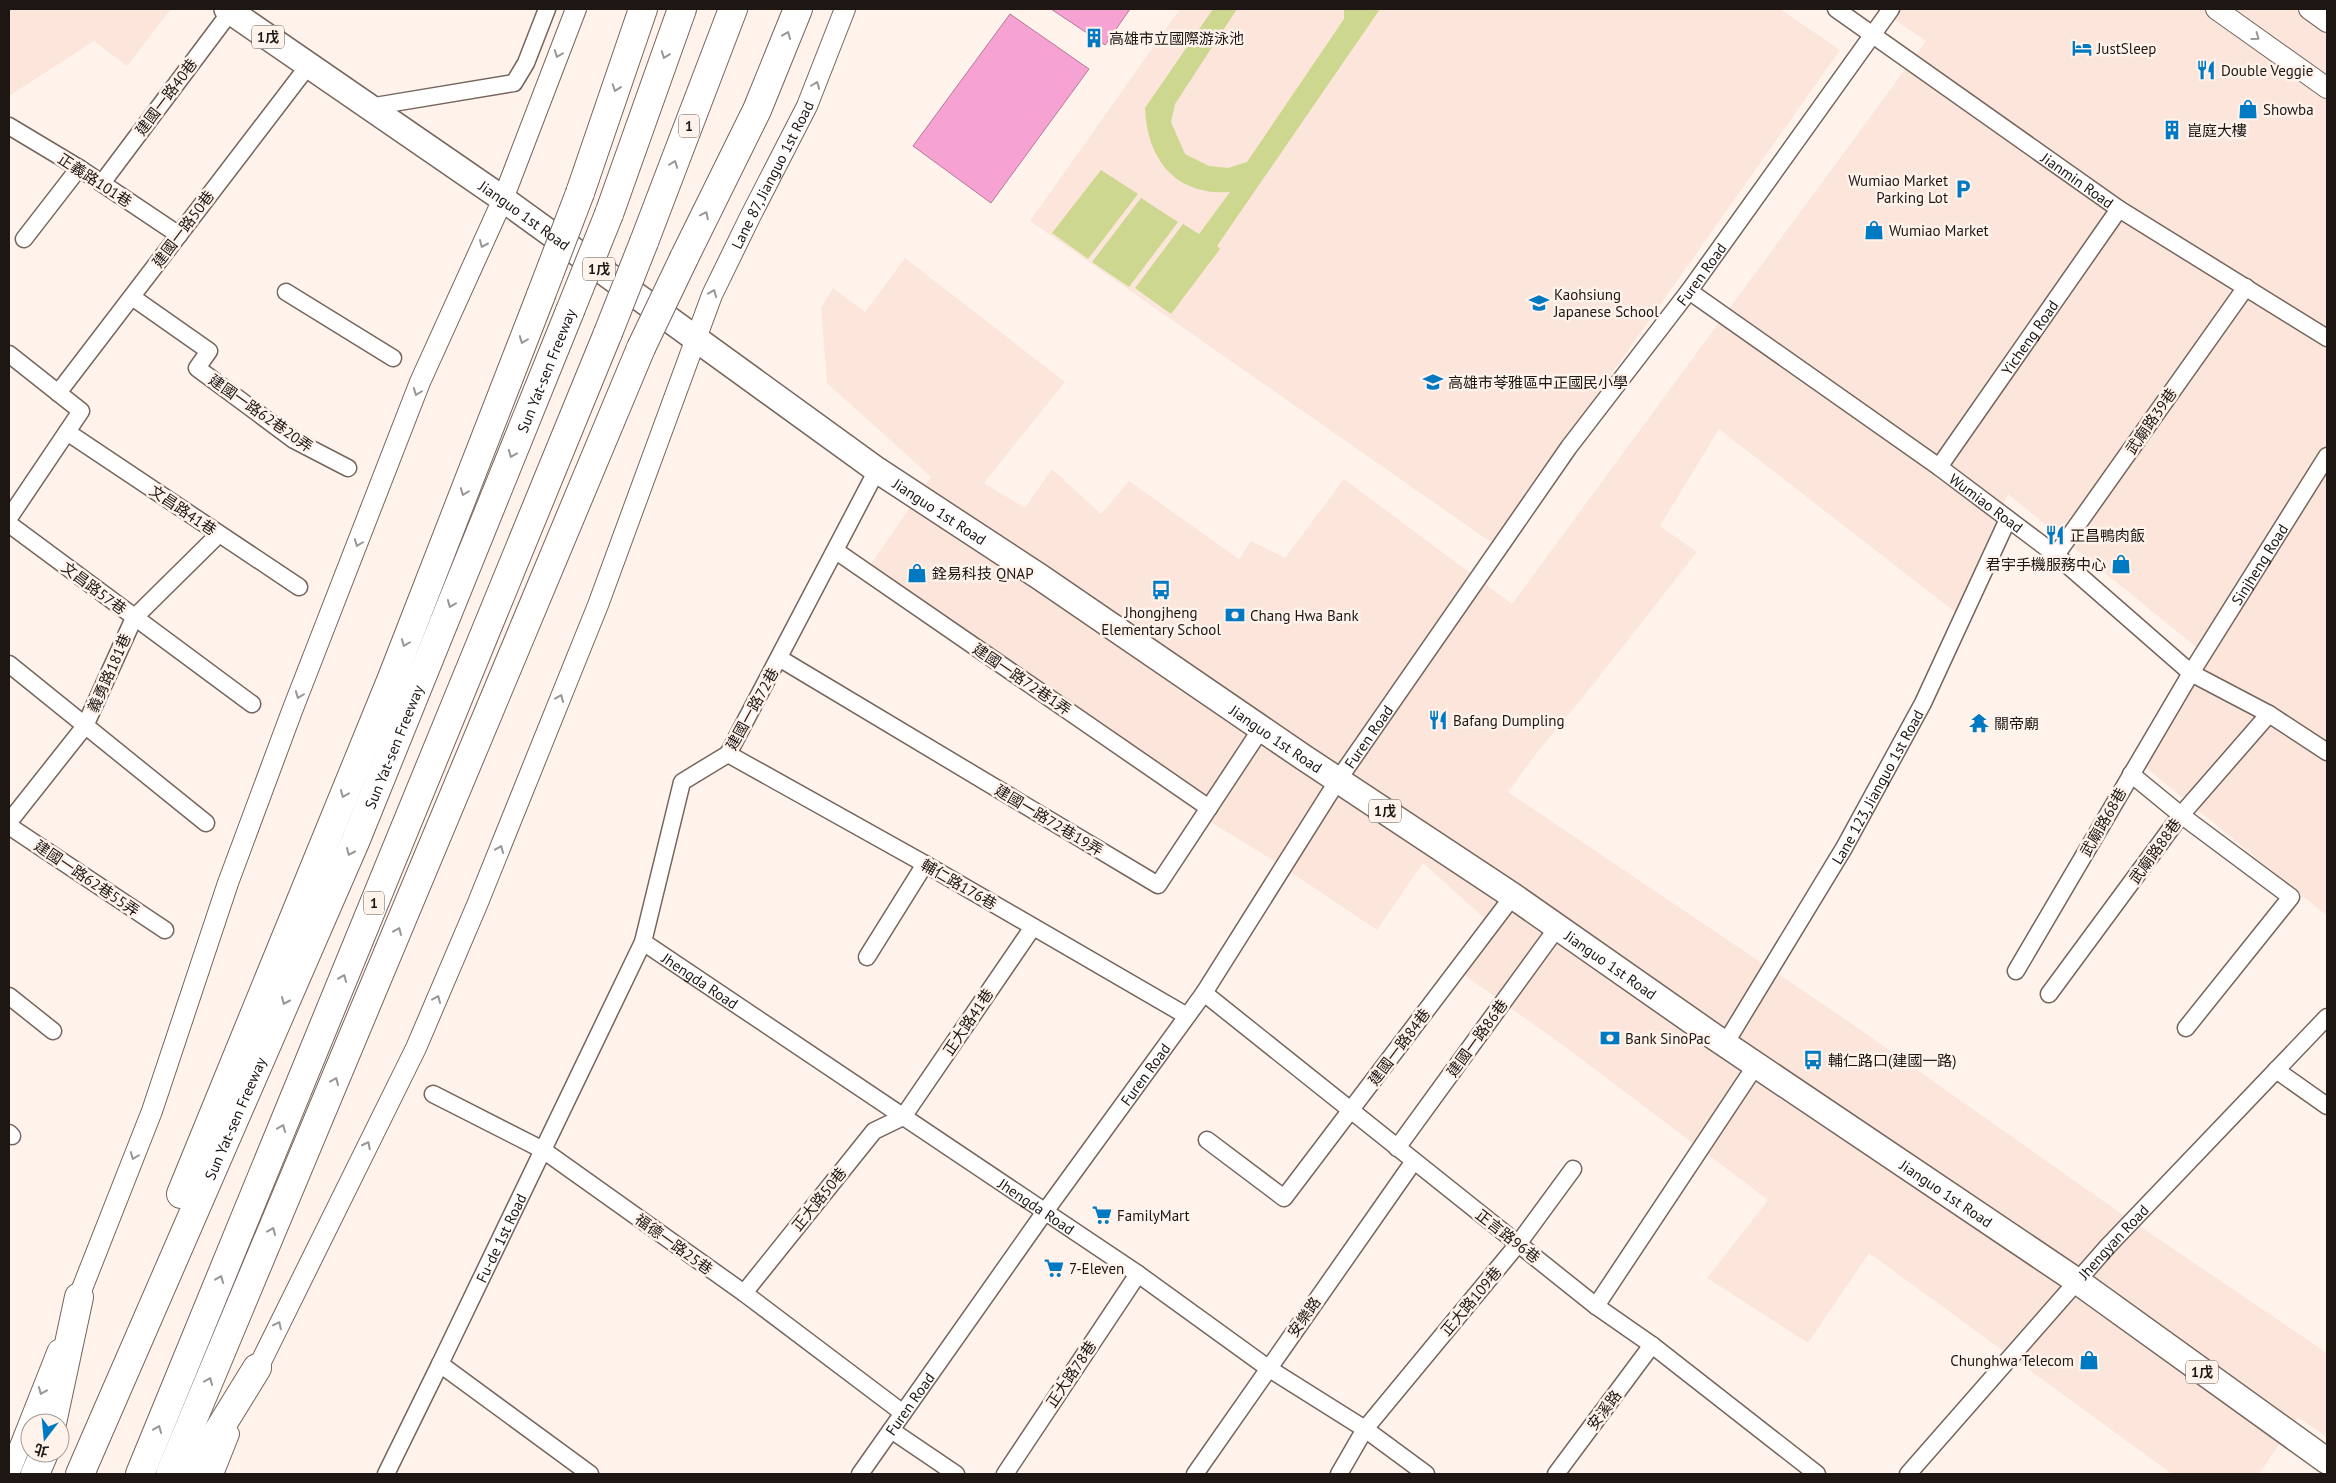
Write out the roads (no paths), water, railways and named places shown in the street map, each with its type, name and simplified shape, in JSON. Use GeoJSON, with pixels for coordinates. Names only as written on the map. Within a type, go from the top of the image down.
{"type":"FeatureCollection","features":[{"type":"Feature","properties":{"kind":"highway"},"geometry":{"type":"LineString","coordinates":[[96,1437],[110,1368],[392,678],[580,193],[643,9]]}},
{"type":"Feature","properties":{"kind":"highway","name":"Sun Yat-sen Freeway"},"geometry":{"type":"LineString","coordinates":[[80,1474],[355,842],[609,214],[682,9]]}},
{"type":"Feature","properties":{"kind":"highway","name":"1"},"geometry":{"type":"LineString","coordinates":[[140,1474],[608,333],[733,9]]}},
{"type":"Feature","properties":{"kind":"highway"},"geometry":{"type":"LineString","coordinates":[[170,1474],[641,348],[757,110],[798,9]]}},
{"type":"Feature","properties":{"kind":"highway"},"geometry":{"type":"LineString","coordinates":[[54,1413],[79,1297]]}},
{"type":"Feature","properties":{"kind":"highway"},"geometry":{"type":"LineString","coordinates":[[197,1474],[212,1441],[257,1368]]}},
{"type":"Feature","properties":{"kind":"main road","name":"Jianguo 1st Road"},"geometry":{"type":"LineString","coordinates":[[229,10],[503,199],[877,470],[1040,577],[1261,729],[1513,896],[1725,1044],[2077,1281],[2327,1461]]}},
{"type":"Feature","properties":{"kind":"street"},"geometry":{"type":"LineString","coordinates":[[369,107],[514,83],[526,63],[546,9]]}},
{"type":"Feature","properties":{"kind":"street"},"geometry":{"type":"LineString","coordinates":[[9,1474],[152,1111],[228,883],[292,711],[420,382],[503,199],[576,9]]}},
{"type":"Feature","properties":{"kind":"street","name":"Lane 87, Jianguo 1st Road"},"geometry":{"type":"LineString","coordinates":[[213,1474],[257,1368],[416,1048],[477,905],[598,605],[718,280],[807,106],[845,9]]}},
{"type":"Feature","properties":{"kind":"street","name":"Jianmin Road"},"geometry":{"type":"LineString","coordinates":[[1836,9],[2119,209],[2327,338]]}},
{"type":"Feature","properties":{"kind":"street","name":"Furen Road"},"geometry":{"type":"LineString","coordinates":[[860,1474],[1044,1213],[1204,993],[1338,780],[1569,447],[1689,290],[1891,9]]}},
{"type":"Feature","properties":{"kind":"street"},"geometry":{"type":"LineString","coordinates":[[2216,9],[2327,88]]}},
{"type":"Feature","properties":{"kind":"street"},"geometry":{"type":"LineString","coordinates":[[2309,9],[2327,22]]}},
{"type":"Feature","properties":{"kind":"street","name":"建國一路40巷"},"geometry":{"type":"LineString","coordinates":[[102,184],[229,10]]}},
{"type":"Feature","properties":{"kind":"street","name":"建國一路50巷"},"geometry":{"type":"LineString","coordinates":[[58,393],[308,66]]}},
{"type":"Feature","properties":{"kind":"street","name":"正義路101巷"},"geometry":{"type":"LineString","coordinates":[[9,126],[79,168],[179,236]]}},
{"type":"Feature","properties":{"kind":"street"},"geometry":{"type":"LineString","coordinates":[[24,239],[79,168]]}},
{"type":"Feature","properties":{"kind":"street","name":"Yicheng Road"},"geometry":{"type":"LineString","coordinates":[[1939,467],[2119,209]]}},
{"type":"Feature","properties":{"kind":"street","name":"武廟路39巷"},"geometry":{"type":"LineString","coordinates":[[2056,555],[2246,287]]}},
{"type":"Feature","properties":{"kind":"street","name":"Wumiao Road"},"geometry":{"type":"LineString","coordinates":[[1689,290],[1939,467],[2056,555],[2192,673],[2269,714],[2327,752]]}},
{"type":"Feature","properties":{"kind":"street"},"geometry":{"type":"LineString","coordinates":[[286,292],[393,358]]}},
{"type":"Feature","properties":{"kind":"street","name":"建國一路62巷20弄"},"geometry":{"type":"LineString","coordinates":[[132,297],[209,351],[197,368],[294,440],[348,468]]}},
{"type":"Feature","properties":{"kind":"street"},"geometry":{"type":"LineString","coordinates":[[9,354],[81,411],[9,518]]}},
{"type":"Feature","properties":{"kind":"street","name":"文昌路41巷"},"geometry":{"type":"LineString","coordinates":[[67,432],[299,587]]}},
{"type":"Feature","properties":{"kind":"street","name":"Sinjheng Road"},"geometry":{"type":"LineString","coordinates":[[2192,673],[2322,473],[2327,456]]}},
{"type":"Feature","properties":{"kind":"street","name":"建國一路72巷"},"geometry":{"type":"LineString","coordinates":[[643,942],[682,782],[728,754],[877,470]]}},
{"type":"Feature","properties":{"kind":"street","name":"Lane 123, Jianguo 1st Road"},"geometry":{"type":"LineString","coordinates":[[1725,1044],[1844,848],[1924,703],[2008,519]]}},
{"type":"Feature","properties":{"kind":"street","name":"文昌路57巷"},"geometry":{"type":"LineString","coordinates":[[9,524],[252,704]]}},
{"type":"Feature","properties":{"kind":"street","name":"義勇路181巷"},"geometry":{"type":"LineString","coordinates":[[9,822],[85,726],[134,618],[219,534]]}},
{"type":"Feature","properties":{"kind":"street","name":"建國一路72巷1弄"},"geometry":{"type":"LineString","coordinates":[[836,551],[1209,808]]}},
{"type":"Feature","properties":{"kind":"street","name":"建國一路72巷19弄"},"geometry":{"type":"LineString","coordinates":[[779,658],[1158,885],[1261,729]]}},
{"type":"Feature","properties":{"kind":"street"},"geometry":{"type":"LineString","coordinates":[[9,664],[206,823]]}},
{"type":"Feature","properties":{"kind":"street","name":"武廟路68巷"},"geometry":{"type":"LineString","coordinates":[[2016,971],[2192,673]]}},
{"type":"Feature","properties":{"kind":"street","name":"武廟路88巷"},"geometry":{"type":"LineString","coordinates":[[2049,994],[2181,815],[2269,714]]}},
{"type":"Feature","properties":{"kind":"street","name":"輔仁路176巷"},"geometry":{"type":"LineString","coordinates":[[728,754],[925,864],[1188,1016]]}},
{"type":"Feature","properties":{"kind":"street"},"geometry":{"type":"LineString","coordinates":[[2131,774],[2181,815],[2291,897],[2186,1028]]}},
{"type":"Feature","properties":{"kind":"street","name":"建國一路62巷55弄"},"geometry":{"type":"LineString","coordinates":[[9,826],[165,930]]}},
{"type":"Feature","properties":{"kind":"street"},"geometry":{"type":"LineString","coordinates":[[867,957],[925,864]]}},
{"type":"Feature","properties":{"kind":"street","name":"建國一路84巷"},"geometry":{"type":"LineString","coordinates":[[1207,1140],[1284,1198],[1513,896]]}},
{"type":"Feature","properties":{"kind":"street","name":"正大路41巷"},"geometry":{"type":"LineString","coordinates":[[904,1117],[1032,927]]}},
{"type":"Feature","properties":{"kind":"street","name":"建國一路86巷"},"geometry":{"type":"LineString","coordinates":[[1396,1148],[1557,928]]}},
{"type":"Feature","properties":{"kind":"street","name":"Jhengda Road"},"geometry":{"type":"LineString","coordinates":[[643,942],[1044,1213],[1138,1274],[1268,1368],[1365,1430],[1426,1474]]}},
{"type":"Feature","properties":{"kind":"street","name":"Fu-de 1st Road"},"geometry":{"type":"LineString","coordinates":[[386,1474],[643,942]]}},
{"type":"Feature","properties":{"kind":"street","name":"正言路96巷"},"geometry":{"type":"LineString","coordinates":[[1204,993],[1596,1306],[1652,1345],[1817,1474]]}},
{"type":"Feature","properties":{"kind":"street"},"geometry":{"type":"LineString","coordinates":[[9,996],[53,1031]]}},
{"type":"Feature","properties":{"kind":"street","name":"Jhengyan Road"},"geometry":{"type":"LineString","coordinates":[[1908,1474],[2108,1246],[2327,1017]]}},
{"type":"Feature","properties":{"kind":"street"},"geometry":{"type":"LineString","coordinates":[[1596,1306],[1756,1065]]}},
{"type":"Feature","properties":{"kind":"street"},"geometry":{"type":"LineString","coordinates":[[2276,1070],[2327,1106]]}},
{"type":"Feature","properties":{"kind":"street","name":"福德一路25巷"},"geometry":{"type":"LineString","coordinates":[[433,1094],[543,1150],[744,1293],[903,1413]]}},
{"type":"Feature","properties":{"kind":"street","name":"正大路50巷"},"geometry":{"type":"LineString","coordinates":[[744,1293],[874,1130],[904,1117]]}},
{"type":"Feature","properties":{"kind":"street","name":"安樂路"},"geometry":{"type":"LineString","coordinates":[[1195,1474],[1414,1161]]}},
{"type":"Feature","properties":{"kind":"street","name":"正大路109巷"},"geometry":{"type":"LineString","coordinates":[[1339,1474],[1365,1430],[1518,1244],[1573,1170]]}},
{"type":"Feature","properties":{"kind":"street","name":"正大路78巷"},"geometry":{"type":"LineString","coordinates":[[1005,1474],[1138,1274]]}},
{"type":"Feature","properties":{"kind":"street","name":"安溪路"},"geometry":{"type":"LineString","coordinates":[[1556,1474],[1652,1345]]}},
{"type":"Feature","properties":{"kind":"street"},"geometry":{"type":"LineString","coordinates":[[440,1364],[590,1474]]}},
{"type":"Feature","properties":{"kind":"street"},"geometry":{"type":"LineString","coordinates":[[892,1430],[956,1474]]}},
{"type":"Feature","properties":{"kind":"place","name":"高雄市立國際游泳池"},"geometry":{"type":"Point","coordinates":[1094,38]}},
{"type":"Feature","properties":{"kind":"place","name":"JustSleep"},"geometry":{"type":"Point","coordinates":[2082,48]}},
{"type":"Feature","properties":{"kind":"place","name":"Double Veggie"},"geometry":{"type":"Point","coordinates":[2206,70]}},
{"type":"Feature","properties":{"kind":"place","name":"Showba"},"geometry":{"type":"Point","coordinates":[2248,109]}},
{"type":"Feature","properties":{"kind":"place","name":"崑庭大樓"},"geometry":{"type":"Point","coordinates":[2172,130]}},
{"type":"Feature","properties":{"kind":"place","name":"Wumiao Market Parking Lot"},"geometry":{"type":"Point","coordinates":[1963,189]}},
{"type":"Feature","properties":{"kind":"place","name":"Wumiao Market"},"geometry":{"type":"Point","coordinates":[1874,230]}},
{"type":"Feature","properties":{"kind":"place","name":"Kaohsiung Japanese School"},"geometry":{"type":"Point","coordinates":[1539,303]}},
{"type":"Feature","properties":{"kind":"place","name":"高雄市苓雅區中正國民小學"},"geometry":{"type":"Point","coordinates":[1433,382]}},
{"type":"Feature","properties":{"kind":"place","name":"正昌鴨肉飯"},"geometry":{"type":"Point","coordinates":[2055,535]}},
{"type":"Feature","properties":{"kind":"place","name":"君宇手機服務中心"},"geometry":{"type":"Point","coordinates":[2121,564]}},
{"type":"Feature","properties":{"kind":"place","name":"銓易科技 QNAP"},"geometry":{"type":"Point","coordinates":[917,573]}},
{"type":"Feature","properties":{"kind":"place","name":"Jhongjheng Elementary School"},"geometry":{"type":"Point","coordinates":[1161,590]}},
{"type":"Feature","properties":{"kind":"place","name":"Chang Hwa Bank"},"geometry":{"type":"Point","coordinates":[1235,615]}},
{"type":"Feature","properties":{"kind":"place","name":"Bafang Dumpling"},"geometry":{"type":"Point","coordinates":[1438,720]}},
{"type":"Feature","properties":{"kind":"place","name":"關帝廟"},"geometry":{"type":"Point","coordinates":[1979,723]}},
{"type":"Feature","properties":{"kind":"place","name":"Bank SinoPac"},"geometry":{"type":"Point","coordinates":[1610,1038]}},
{"type":"Feature","properties":{"kind":"place","name":"輔仁路口(建國一路)"},"geometry":{"type":"Point","coordinates":[1813,1060]}},
{"type":"Feature","properties":{"kind":"place","name":"FamilyMart"},"geometry":{"type":"Point","coordinates":[1102,1215]}},
{"type":"Feature","properties":{"kind":"place","name":"7-Eleven"},"geometry":{"type":"Point","coordinates":[1054,1268]}},
{"type":"Feature","properties":{"kind":"place","name":"Chunghwa Telecom"},"geometry":{"type":"Point","coordinates":[2089,1360]}}]}
